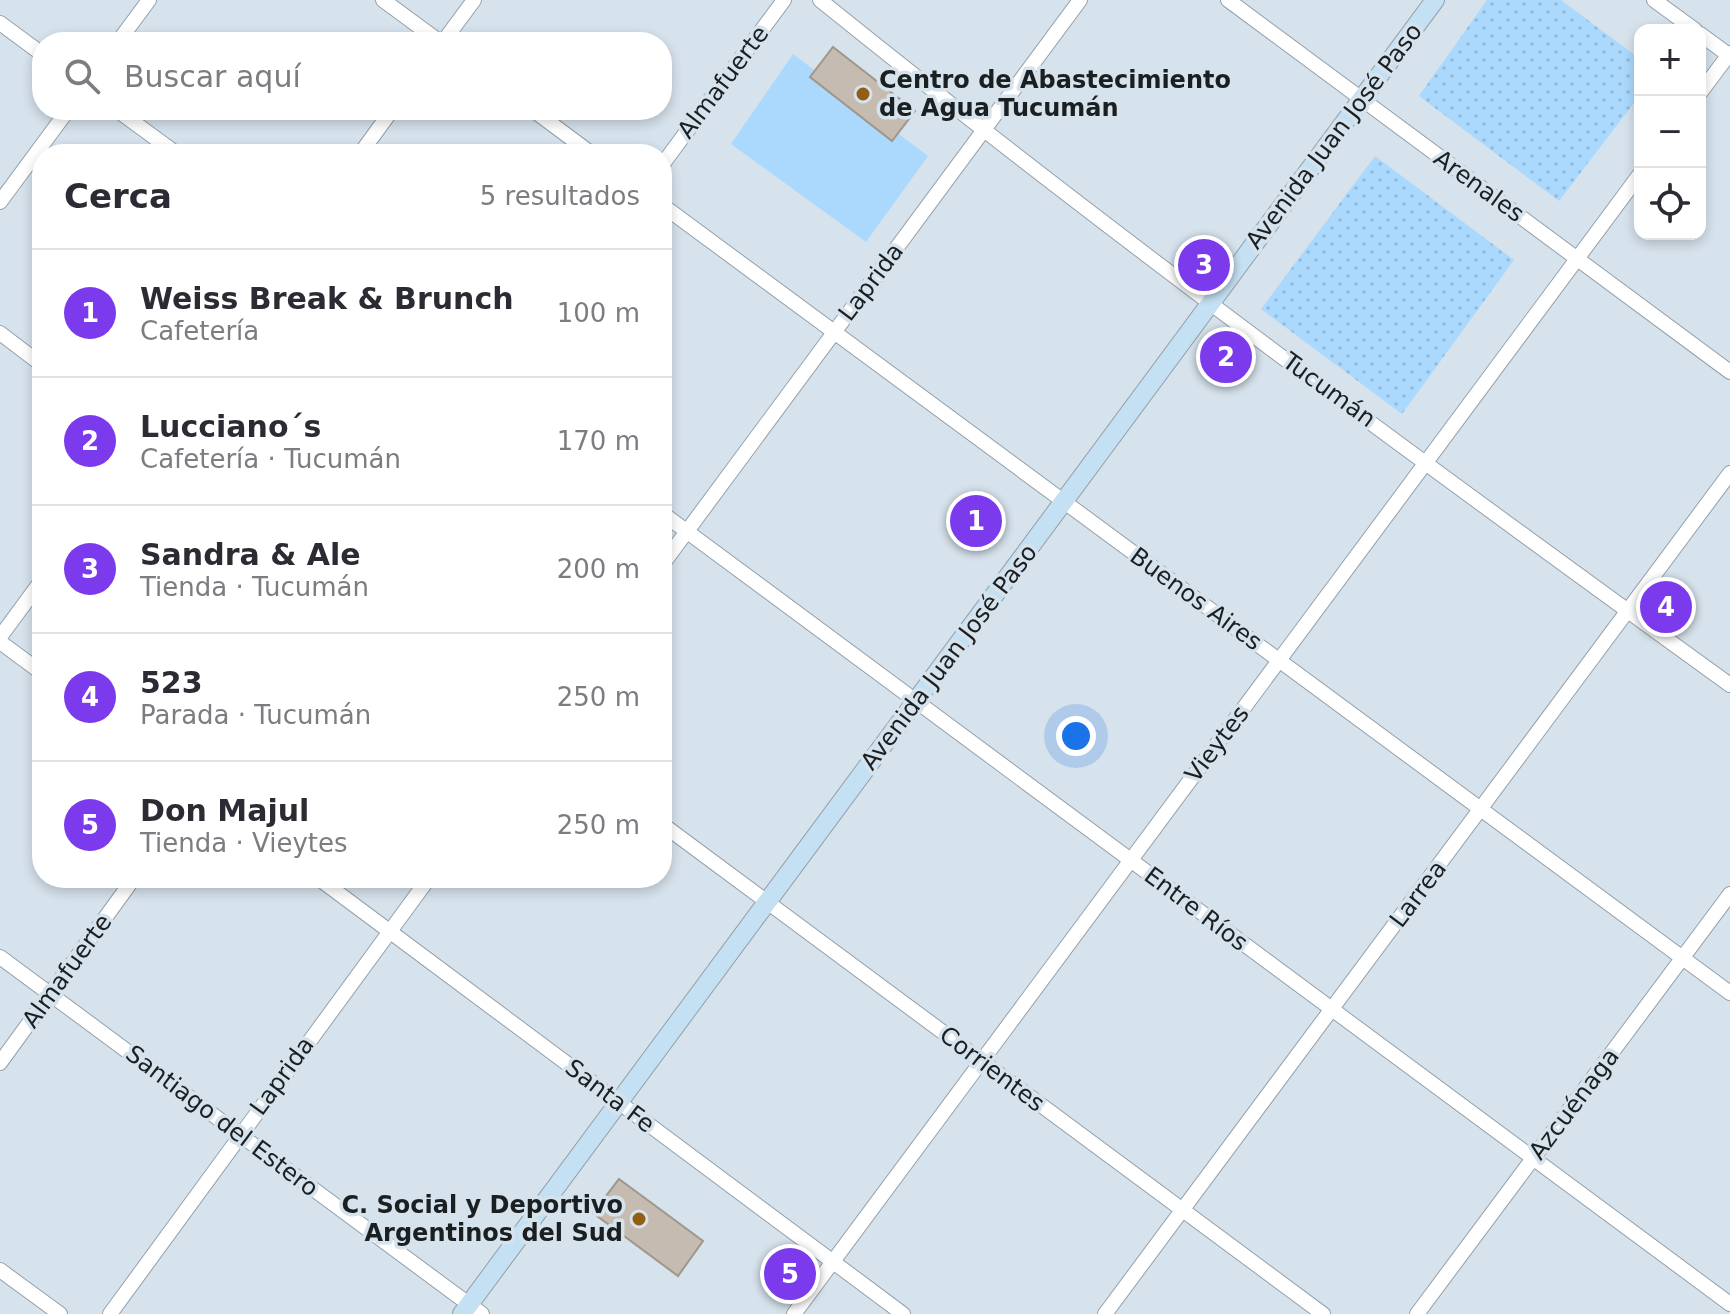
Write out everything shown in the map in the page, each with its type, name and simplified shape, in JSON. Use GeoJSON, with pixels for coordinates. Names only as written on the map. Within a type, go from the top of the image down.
{"type":"FeatureCollection","features":[{"type":"Feature","properties":{"kind":"main road","name":"Avenida Juan José Paso"},"geometry":{"type":"LineString","coordinates":[[471,1311],[619,1102],[1435,0]]}},
{"type":"Feature","properties":{"kind":"street"},"geometry":{"type":"LineString","coordinates":[[125,32],[149,0]]}},
{"type":"Feature","properties":{"kind":"street"},"geometry":{"type":"LineString","coordinates":[[383,0],[427,32]]}},
{"type":"Feature","properties":{"kind":"street"},"geometry":{"type":"LineString","coordinates":[[449,32],[474,0]]}},
{"type":"Feature","properties":{"kind":"street","name":"Almafuerte"},"geometry":{"type":"LineString","coordinates":[[672,151],[784,0]]}},
{"type":"Feature","properties":{"kind":"street","name":"Tucumán"},"geometry":{"type":"LineString","coordinates":[[820,0],[983,132],[1210,304],[1730,685]]}},
{"type":"Feature","properties":{"kind":"street","name":"Laprida"},"geometry":{"type":"LineString","coordinates":[[672,551],[1080,0]]}},
{"type":"Feature","properties":{"kind":"street","name":"Arenales"},"geometry":{"type":"LineString","coordinates":[[1228,0],[1730,372]]}},
{"type":"Feature","properties":{"kind":"street"},"geometry":{"type":"LineString","coordinates":[[1654,0],[1687,24]]}},
{"type":"Feature","properties":{"kind":"street"},"geometry":{"type":"LineString","coordinates":[[0,23],[32,47]]}},
{"type":"Feature","properties":{"kind":"street"},"geometry":{"type":"LineString","coordinates":[[1706,38],[1729,55],[1706,85]]}},
{"type":"Feature","properties":{"kind":"street"},"geometry":{"type":"LineString","coordinates":[[43,144],[61,120]]}},
{"type":"Feature","properties":{"kind":"street"},"geometry":{"type":"LineString","coordinates":[[131,120],[163,144]]}},
{"type":"Feature","properties":{"kind":"street"},"geometry":{"type":"LineString","coordinates":[[367,144],[385,120]]}},
{"type":"Feature","properties":{"kind":"street"},"geometry":{"type":"LineString","coordinates":[[546,120],[579,144]]}},
{"type":"Feature","properties":{"kind":"street"},"geometry":{"type":"LineString","coordinates":[[0,202],[32,159]]}},
{"type":"Feature","properties":{"kind":"street","name":"Vieytes"},"geometry":{"type":"LineString","coordinates":[[794,1314],[1634,182]]}},
{"type":"Feature","properties":{"kind":"street","name":"Buenos Aires"},"geometry":{"type":"LineString","coordinates":[[672,212],[1730,993]]}},
{"type":"Feature","properties":{"kind":"street"},"geometry":{"type":"LineString","coordinates":[[0,333],[32,357]]}},
{"type":"Feature","properties":{"kind":"street","name":"Larrea"},"geometry":{"type":"LineString","coordinates":[[1105,1314],[1730,473]]}},
{"type":"Feature","properties":{"kind":"street","name":"Entre Ríos"},"geometry":{"type":"LineString","coordinates":[[672,520],[1730,1304]]}},
{"type":"Feature","properties":{"kind":"street"},"geometry":{"type":"LineString","coordinates":[[32,594],[0,639],[32,665]]}},
{"type":"Feature","properties":{"kind":"street","name":"Corrientes"},"geometry":{"type":"LineString","coordinates":[[672,831],[1323,1314]]}},
{"type":"Feature","properties":{"kind":"street","name":"Almafuerte"},"geometry":{"type":"LineString","coordinates":[[0,1063],[127,888]]}},
{"type":"Feature","properties":{"kind":"street","name":"Santa Fe"},"geometry":{"type":"LineString","coordinates":[[331,888],[903,1314]]}},
{"type":"Feature","properties":{"kind":"street","name":"Laprida"},"geometry":{"type":"LineString","coordinates":[[110,1314],[421,888]]}},
{"type":"Feature","properties":{"kind":"street","name":"Azcuénaga"},"geometry":{"type":"LineString","coordinates":[[1417,1314],[1730,894]]}},
{"type":"Feature","properties":{"kind":"street","name":"Santiago del Estero"},"geometry":{"type":"LineString","coordinates":[[0,957],[471,1311]]}},
{"type":"Feature","properties":{"kind":"street"},"geometry":{"type":"LineString","coordinates":[[0,1270],[60,1314]]}},
{"type":"Feature","properties":{"kind":"shaded area"},"geometry":{"type":"Polygon","coordinates":[[[1487,0],[1561,0],[1634,55],[1634,103],[1559,201],[1419,96],[1487,0]]]}},
{"type":"Feature","properties":{"kind":"shaded area"},"geometry":{"type":"Polygon","coordinates":[[[793,54],[928,156],[866,242],[731,144],[793,54]]]}},
{"type":"Feature","properties":{"kind":"shaded area"},"geometry":{"type":"Polygon","coordinates":[[[1375,156],[1514,260],[1402,414],[1261,309],[1375,156]]]}},
{"type":"Feature","properties":{"kind":"building","name":"Centro de Abastecimiento de Agua Tucumán"},"geometry":{"type":"Polygon","coordinates":[[[833,47],[915,111],[892,141],[810,77],[833,47]]]}},
{"type":"Feature","properties":{"kind":"building"},"geometry":{"type":"Polygon","coordinates":[[[619,1179],[703,1241],[678,1276],[593,1213],[619,1179]]]}},
{"type":"Feature","properties":{"kind":"place","name":"Centro de Abastecimiento de Agua Tucumán"},"geometry":{"type":"Point","coordinates":[863,94]}},
{"type":"Feature","properties":{"kind":"place","name":"Sandra & Ale"},"geometry":{"type":"Point","coordinates":[1204,265]}},
{"type":"Feature","properties":{"kind":"place","name":"Lucciano´s"},"geometry":{"type":"Point","coordinates":[1226,357]}},
{"type":"Feature","properties":{"kind":"place","name":"Weiss Break & Brunch"},"geometry":{"type":"Point","coordinates":[976,521]}},
{"type":"Feature","properties":{"kind":"place","name":"523"},"geometry":{"type":"Point","coordinates":[1666,607]}},
{"type":"Feature","properties":{"kind":"place","name":"C. Social y Deportivo Argentinos del Sud"},"geometry":{"type":"Point","coordinates":[639,1219]}},
{"type":"Feature","properties":{"kind":"place","name":"Don Majul"},"geometry":{"type":"Point","coordinates":[790,1274]}}]}
